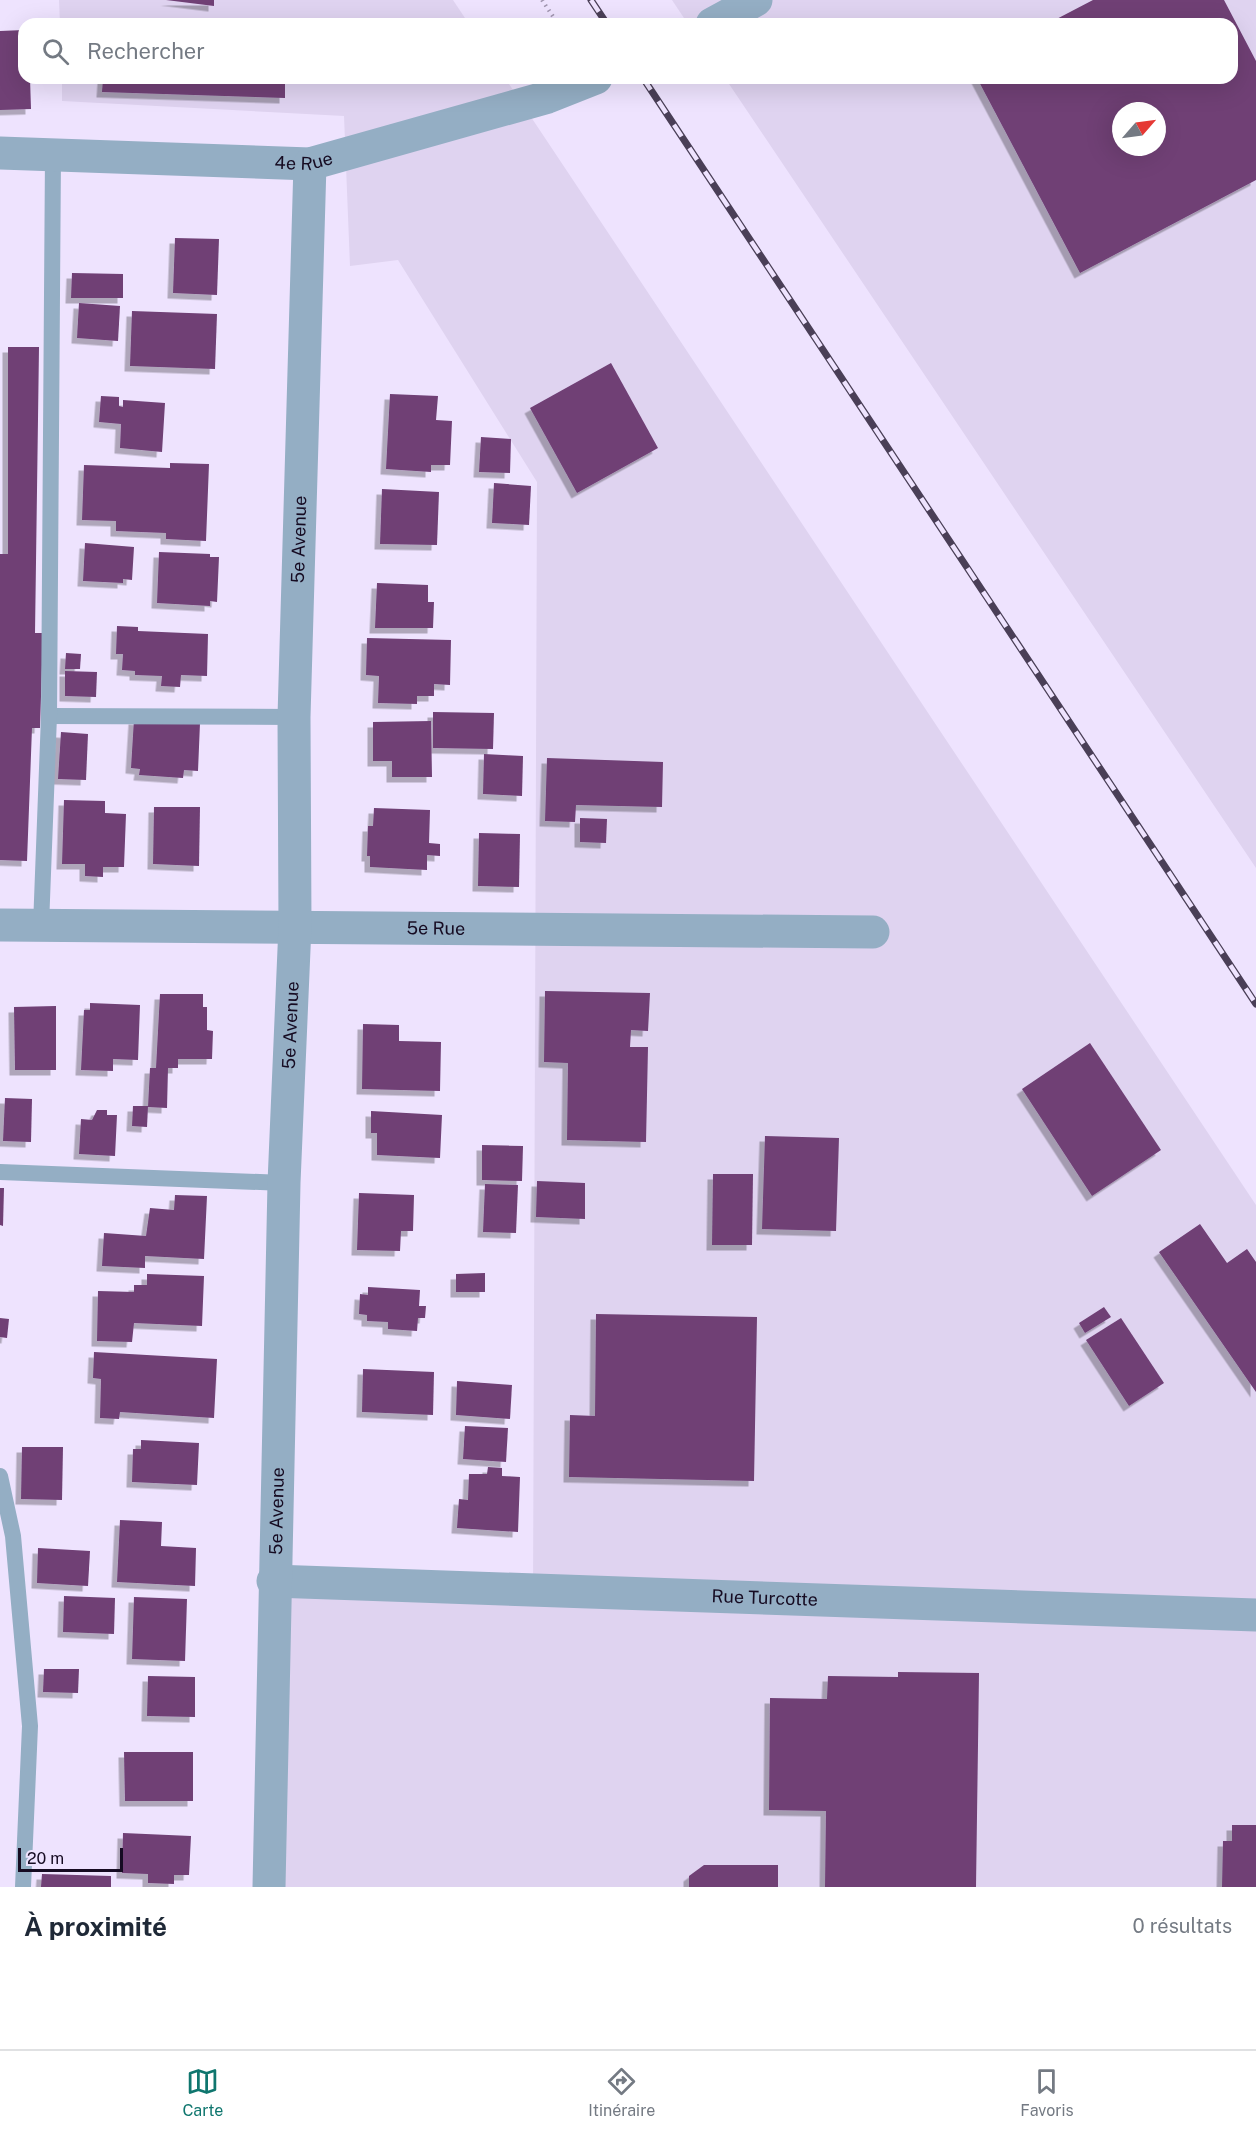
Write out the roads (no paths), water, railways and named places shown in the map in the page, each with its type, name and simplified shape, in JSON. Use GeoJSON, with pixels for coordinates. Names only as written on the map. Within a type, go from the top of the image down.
{"type":"FeatureCollection","features":[{"type":"Feature","properties":{"kind":"street"},"geometry":{"type":"LineString","coordinates":[[723,18],[756,0]]}},
{"type":"Feature","properties":{"kind":"street","name":"4e Rue"},"geometry":{"type":"LineString","coordinates":[[0,153],[310,164],[536,100],[580,84]]}},
{"type":"Feature","properties":{"kind":"street","name":"5e Avenue"},"geometry":{"type":"LineString","coordinates":[[269,1887],[273,1581],[284,1183],[295,926],[294,717],[310,164]]}},
{"type":"Feature","properties":{"kind":"street","name":"5e Rue"},"geometry":{"type":"LineString","coordinates":[[0,925],[873,933]]}},
{"type":"Feature","properties":{"kind":"street","name":"Rue Turcotte"},"geometry":{"type":"LineString","coordinates":[[273,1581],[1256,1615]]}},
{"type":"Feature","properties":{"kind":"lane"},"geometry":{"type":"LineString","coordinates":[[41,926],[49,716],[53,154]]}},
{"type":"Feature","properties":{"kind":"lane"},"geometry":{"type":"LineString","coordinates":[[49,716],[294,717]]}},
{"type":"Feature","properties":{"kind":"lane"},"geometry":{"type":"LineString","coordinates":[[0,1172],[284,1183]]}},
{"type":"Feature","properties":{"kind":"lane"},"geometry":{"type":"LineString","coordinates":[[0,1476],[13,1536],[30,1726],[23,1887]]}},
{"type":"Feature","properties":{"kind":"railway"},"geometry":{"type":"LineString","coordinates":[[591,0],[603,18]]}},
{"type":"Feature","properties":{"kind":"railway"},"geometry":{"type":"LineString","coordinates":[[647,84],[1256,1004]]}}]}
